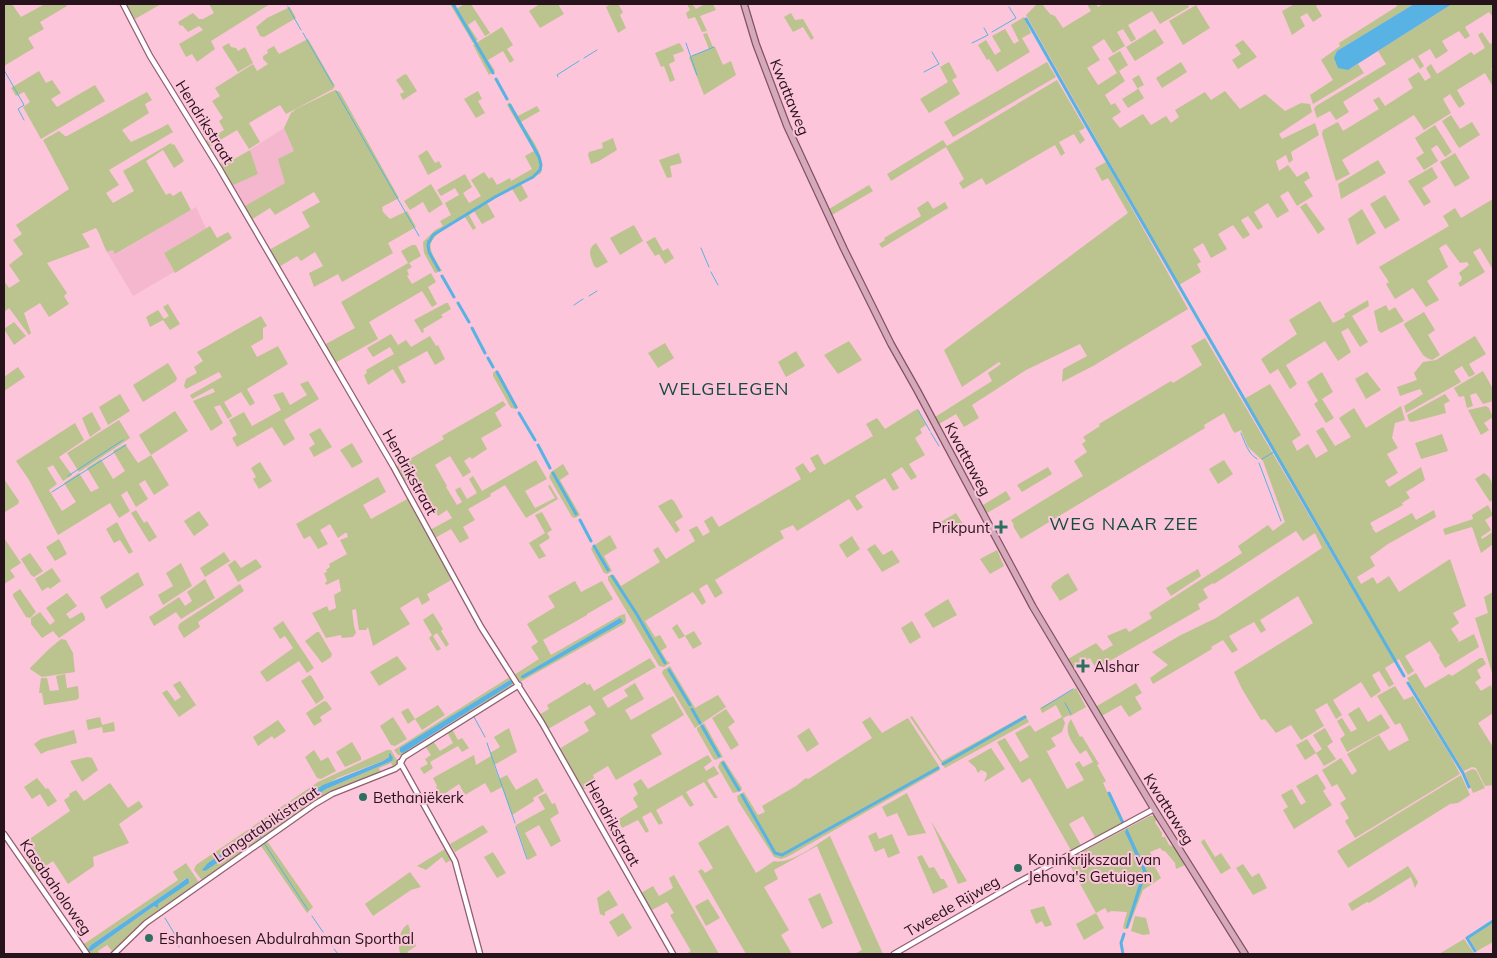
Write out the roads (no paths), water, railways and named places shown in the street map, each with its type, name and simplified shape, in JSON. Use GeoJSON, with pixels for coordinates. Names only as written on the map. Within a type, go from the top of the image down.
{"type":"FeatureCollection","features":[{"type":"Feature","properties":{"kind":"main road","name":"Kwattaweg"},"geometry":{"type":"LineString","coordinates":[[744,4],[756,44],[787,126],[844,249],[891,344],[954,457],[1018,581],[1154,809],[1245,954]]}},
{"type":"Feature","properties":{"kind":"street","name":"Hendrikstraat"},"geometry":{"type":"LineString","coordinates":[[123,4],[150,56],[219,168],[393,466],[481,627],[519,684],[673,954]]}},
{"type":"Feature","properties":{"kind":"street","name":"Langatabikistraat"},"geometry":{"type":"LineString","coordinates":[[114,954],[146,923],[311,807],[332,794],[395,770],[404,757],[519,684]]}},
{"type":"Feature","properties":{"kind":"street"},"geometry":{"type":"LineString","coordinates":[[400,762],[455,861],[480,954]]}},
{"type":"Feature","properties":{"kind":"street","name":"Tweede Rijweg"},"geometry":{"type":"LineString","coordinates":[[894,954],[1017,883],[1154,809]]}},
{"type":"Feature","properties":{"kind":"street","name":"Kasabaholoweg"},"geometry":{"type":"LineString","coordinates":[[4,834],[87,954]]}},
{"type":"Feature","properties":{"kind":"water"},"geometry":{"type":"Polygon","coordinates":[[[1414,4],[1452,4],[1348,70],[1338,68],[1334,58],[1337,51],[1414,4]]]}},
{"type":"Feature","properties":{"kind":"water"},"geometry":{"type":"Polygon","coordinates":[[[620,618],[623,622],[521,678],[521,676],[620,618]]]}},
{"type":"Feature","properties":{"kind":"water"},"geometry":{"type":"Polygon","coordinates":[[[510,680],[513,682],[512,684],[403,753],[400,752],[400,748],[510,680]]]}},
{"type":"Feature","properties":{"kind":"water"},"geometry":{"type":"Polygon","coordinates":[[[390,753],[393,758],[392,761],[326,789],[261,832],[261,839],[257,836],[205,871],[202,870],[208,863],[323,785],[383,761],[389,757],[390,753]]]}},
{"type":"Feature","properties":{"kind":"water"},"geometry":{"type":"Polygon","coordinates":[[[1127,828],[1147,872],[1128,928],[1126,928],[1143,871],[1125,832],[1127,828]]]}},
{"type":"Feature","properties":{"kind":"water"},"geometry":{"type":"Polygon","coordinates":[[[187,878],[189,883],[158,904],[158,908],[154,906],[89,951],[88,949],[91,945],[187,878]]]}},
{"type":"Feature","properties":{"kind":"waterway"},"geometry":{"type":"LineString","coordinates":[[453,4],[493,73]]}},
{"type":"Feature","properties":{"kind":"waterway"},"geometry":{"type":"LineString","coordinates":[[288,7],[301,30]]}},
{"type":"Feature","properties":{"kind":"waterway"},"geometry":{"type":"LineString","coordinates":[[992,32],[1016,18],[1009,7]]}},
{"type":"Feature","properties":{"kind":"waterway"},"geometry":{"type":"LineString","coordinates":[[1026,19],[1404,676]]}},
{"type":"Feature","properties":{"kind":"waterway"},"geometry":{"type":"LineString","coordinates":[[972,43],[988,35],[984,28]]}},
{"type":"Feature","properties":{"kind":"waterway"},"geometry":{"type":"LineString","coordinates":[[303,33],[333,85]]}},
{"type":"Feature","properties":{"kind":"waterway"},"geometry":{"type":"LineString","coordinates":[[686,43],[697,75]]}},
{"type":"Feature","properties":{"kind":"waterway"},"geometry":{"type":"LineString","coordinates":[[692,56],[714,47]]}},
{"type":"Feature","properties":{"kind":"waterway"},"geometry":{"type":"LineString","coordinates":[[584,58],[597,50]]}},
{"type":"Feature","properties":{"kind":"waterway"},"geometry":{"type":"LineString","coordinates":[[924,72],[939,64],[932,52]]}},
{"type":"Feature","properties":{"kind":"waterway"},"geometry":{"type":"LineString","coordinates":[[558,77],[557,75],[579,61]]}},
{"type":"Feature","properties":{"kind":"waterway"},"geometry":{"type":"LineString","coordinates":[[4,70],[24,105],[18,109],[24,120]]}},
{"type":"Feature","properties":{"kind":"waterway"},"geometry":{"type":"LineString","coordinates":[[496,79],[507,99]]}},
{"type":"Feature","properties":{"kind":"waterway"},"geometry":{"type":"LineString","coordinates":[[336,91],[419,236]]}},
{"type":"Feature","properties":{"kind":"waterway"},"geometry":{"type":"LineString","coordinates":[[439,270],[429,252],[428,244],[433,235],[495,197],[533,177],[540,170],[539,157],[510,105]]}},
{"type":"Feature","properties":{"kind":"waterway"},"geometry":{"type":"LineString","coordinates":[[701,248],[709,267]]}},
{"type":"Feature","properties":{"kind":"waterway"},"geometry":{"type":"LineString","coordinates":[[711,272],[718,285]]}},
{"type":"Feature","properties":{"kind":"waterway"},"geometry":{"type":"LineString","coordinates":[[442,276],[454,297]]}},
{"type":"Feature","properties":{"kind":"waterway"},"geometry":{"type":"LineString","coordinates":[[589,296],[597,291]]}},
{"type":"Feature","properties":{"kind":"waterway"},"geometry":{"type":"LineString","coordinates":[[574,305],[583,299]]}},
{"type":"Feature","properties":{"kind":"waterway"},"geometry":{"type":"LineString","coordinates":[[458,303],[469,322]]}},
{"type":"Feature","properties":{"kind":"waterway"},"geometry":{"type":"LineString","coordinates":[[472,328],[485,353]]}},
{"type":"Feature","properties":{"kind":"waterway"},"geometry":{"type":"LineString","coordinates":[[488,358],[493,367]]}},
{"type":"Feature","properties":{"kind":"waterway"},"geometry":{"type":"LineString","coordinates":[[497,372],[516,407]]}},
{"type":"Feature","properties":{"kind":"waterway"},"geometry":{"type":"LineString","coordinates":[[918,410],[930,431]]}},
{"type":"Feature","properties":{"kind":"waterway"},"geometry":{"type":"LineString","coordinates":[[519,413],[535,440]]}},
{"type":"Feature","properties":{"kind":"waterway"},"geometry":{"type":"LineString","coordinates":[[931,433],[939,446]]}},
{"type":"Feature","properties":{"kind":"waterway"},"geometry":{"type":"LineString","coordinates":[[1241,433],[1249,451],[1257,459]]}},
{"type":"Feature","properties":{"kind":"waterway"},"geometry":{"type":"LineString","coordinates":[[68,476],[123,440]]}},
{"type":"Feature","properties":{"kind":"waterway"},"geometry":{"type":"LineString","coordinates":[[52,492],[126,445]]}},
{"type":"Feature","properties":{"kind":"waterway"},"geometry":{"type":"LineString","coordinates":[[538,445],[550,468]]}},
{"type":"Feature","properties":{"kind":"waterway"},"geometry":{"type":"LineString","coordinates":[[1262,459],[1274,452]]}},
{"type":"Feature","properties":{"kind":"waterway"},"geometry":{"type":"LineString","coordinates":[[1259,463],[1281,521]]}},
{"type":"Feature","properties":{"kind":"waterway"},"geometry":{"type":"LineString","coordinates":[[553,473],[576,514]]}},
{"type":"Feature","properties":{"kind":"waterway"},"geometry":{"type":"LineString","coordinates":[[580,520],[591,541]]}},
{"type":"Feature","properties":{"kind":"waterway"},"geometry":{"type":"LineString","coordinates":[[594,546],[608,570]]}},
{"type":"Feature","properties":{"kind":"waterway"},"geometry":{"type":"LineString","coordinates":[[612,576],[665,663]]}},
{"type":"Feature","properties":{"kind":"waterway"},"geometry":{"type":"LineString","coordinates":[[669,670],[690,705]]}},
{"type":"Feature","properties":{"kind":"waterway"},"geometry":{"type":"LineString","coordinates":[[1408,683],[1463,773],[1469,787]]}},
{"type":"Feature","properties":{"kind":"waterway"},"geometry":{"type":"LineString","coordinates":[[1042,708],[1073,689]]}},
{"type":"Feature","properties":{"kind":"waterway"},"geometry":{"type":"LineString","coordinates":[[1065,703],[1071,714]]}},
{"type":"Feature","properties":{"kind":"waterway"},"geometry":{"type":"LineString","coordinates":[[692,709],[700,723]]}},
{"type":"Feature","properties":{"kind":"waterway"},"geometry":{"type":"LineString","coordinates":[[474,717],[485,737]]}},
{"type":"Feature","properties":{"kind":"waterway"},"geometry":{"type":"LineString","coordinates":[[943,764],[1025,717]]}},
{"type":"Feature","properties":{"kind":"waterway"},"geometry":{"type":"LineString","coordinates":[[702,726],[719,756]]}},
{"type":"Feature","properties":{"kind":"waterway"},"geometry":{"type":"LineString","coordinates":[[487,743],[515,823]]}},
{"type":"Feature","properties":{"kind":"waterway"},"geometry":{"type":"LineString","coordinates":[[723,763],[739,790]]}},
{"type":"Feature","properties":{"kind":"waterway"},"geometry":{"type":"LineString","coordinates":[[742,795],[775,853],[782,855],[938,768]]}},
{"type":"Feature","properties":{"kind":"waterway"},"geometry":{"type":"LineString","coordinates":[[1109,793],[1123,823]]}},
{"type":"Feature","properties":{"kind":"waterway"},"geometry":{"type":"LineString","coordinates":[[516,827],[527,859]]}},
{"type":"Feature","properties":{"kind":"waterway"},"geometry":{"type":"LineString","coordinates":[[264,843],[308,910]]}},
{"type":"Feature","properties":{"kind":"waterway"},"geometry":{"type":"LineString","coordinates":[[312,916],[323,932]]}},
{"type":"Feature","properties":{"kind":"waterway"},"geometry":{"type":"LineString","coordinates":[[165,918],[174,933],[179,947]]}},
{"type":"Feature","properties":{"kind":"waterway"},"geometry":{"type":"LineString","coordinates":[[1475,951],[1467,938],[1493,921]]}},
{"type":"Feature","properties":{"kind":"waterway"},"geometry":{"type":"LineString","coordinates":[[1123,954],[1121,943],[1124,934]]}},
{"type":"Feature","properties":{"kind":"waterway"},"geometry":{"type":"LineString","coordinates":[[326,936],[332,946]]}},
{"type":"Feature","properties":{"kind":"waterway"},"geometry":{"type":"LineString","coordinates":[[334,949],[338,954]]}},
{"type":"Feature","properties":{"kind":"place","name":"Prikpunt"},"geometry":{"type":"Point","coordinates":[1001,527]}},
{"type":"Feature","properties":{"kind":"place","name":"Alshar"},"geometry":{"type":"Point","coordinates":[1083,666]}},
{"type":"Feature","properties":{"kind":"place","name":"Bethaniëkerk"},"geometry":{"type":"Point","coordinates":[363,797]}},
{"type":"Feature","properties":{"kind":"place","name":"Koninkrijkszaal van Jehova's Getuigen"},"geometry":{"type":"Point","coordinates":[1018,868]}},
{"type":"Feature","properties":{"kind":"place","name":"Eshanhoesen Abdulrahman Sporthal"},"geometry":{"type":"Point","coordinates":[149,938]}},
{"type":"Feature","properties":{"kind":"district","name":"WELGELEGEN"},"geometry":{"type":"Point","coordinates":[724,388]}},
{"type":"Feature","properties":{"kind":"district","name":"WEG NAAR ZEE"},"geometry":{"type":"Point","coordinates":[1124,523]}}]}
